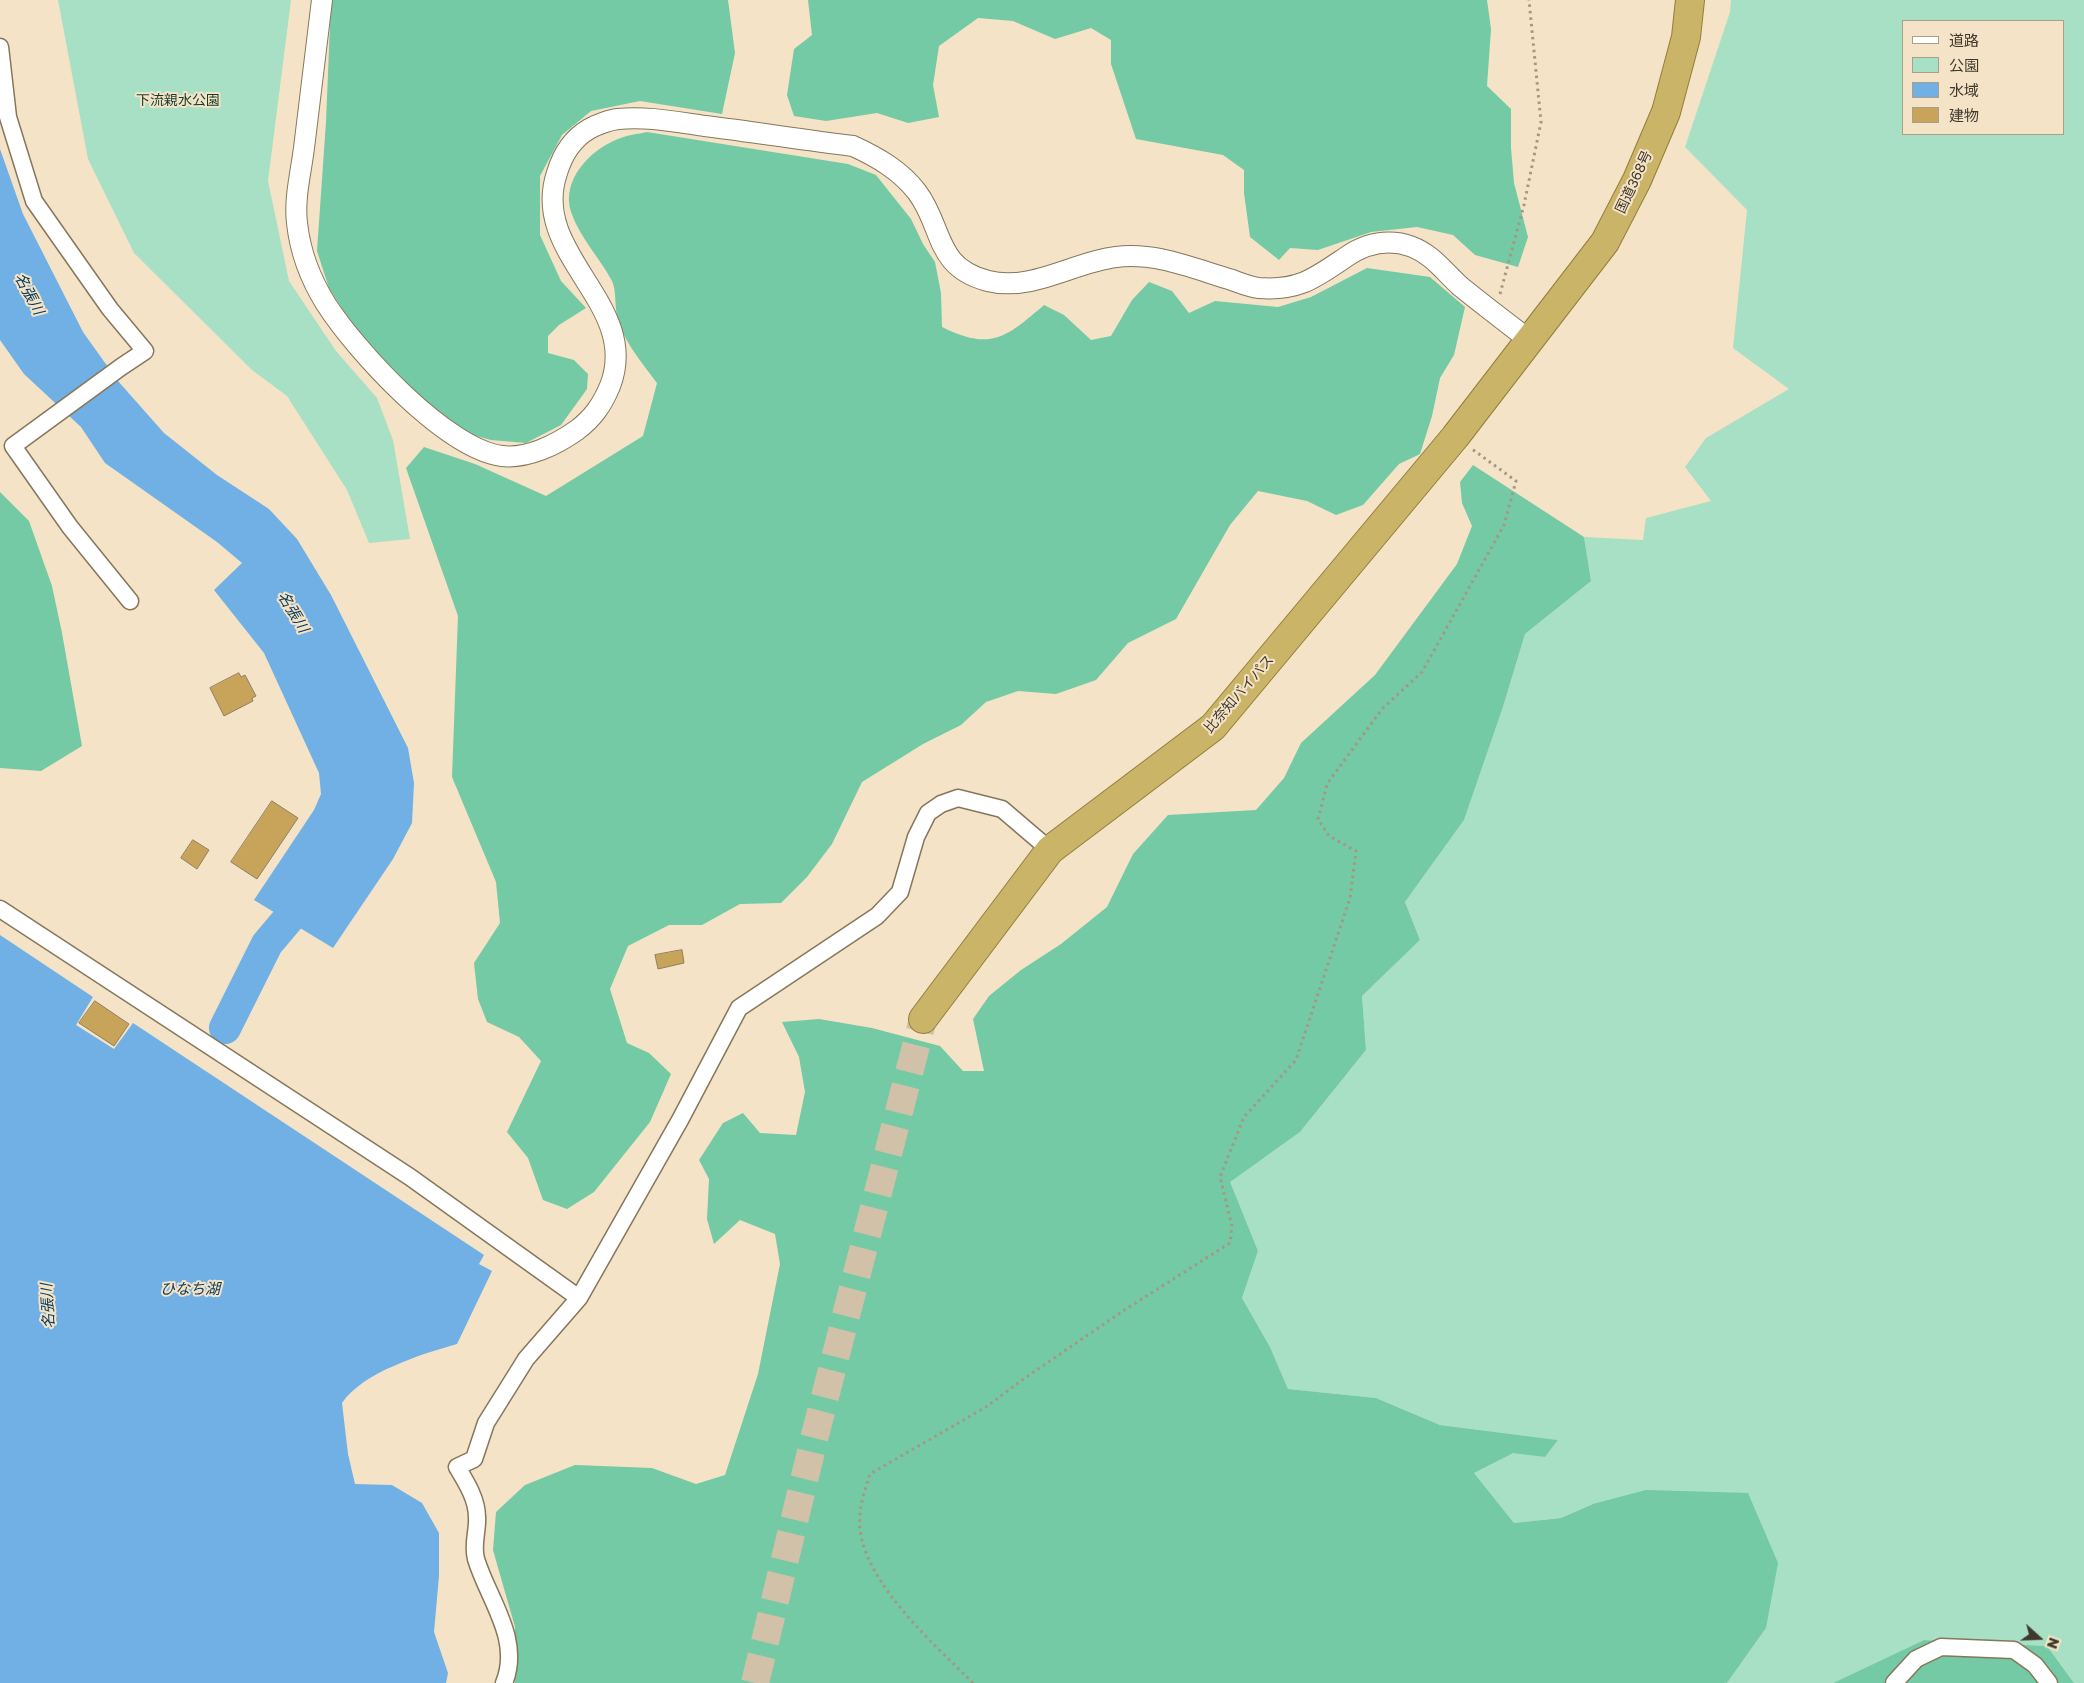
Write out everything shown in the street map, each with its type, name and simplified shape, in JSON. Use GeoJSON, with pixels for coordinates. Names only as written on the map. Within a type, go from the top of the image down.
{"type":"FeatureCollection","features":[{"type":"Feature","properties":{"kind":"highway","name":"国道368号"},"geometry":{"type":"LineString","coordinates":[[1529,340],[1605,242],[1637,180],[1666,112],[1686,37],[1690,0]]}},
{"type":"Feature","properties":{"kind":"highway","name":"比奈知バイパス"},"geometry":{"type":"LineString","coordinates":[[923,1019],[1050,850],[1213,727],[1456,437],[1529,340]]}},
{"type":"Feature","properties":{"kind":"street"},"geometry":{"type":"LineString","coordinates":[[322,0],[296,220],[305,261],[326,304],[357,344],[410,402],[457,439],[486,453],[521,456],[549,446],[574,432],[592,418],[600,407],[614,377],[617,361],[615,341],[605,312],[559,237],[551,209],[554,183],[563,154],[588,130],[615,120],[651,119],[853,146],[878,158],[900,174],[922,200],[944,252],[958,266],[971,275],[989,281],[1023,281],[1116,256],[1162,258],[1258,288],[1286,288],[1311,281],[1356,250],[1383,241],[1403,243],[1430,257],[1459,285],[1529,340]]}},
{"type":"Feature","properties":{"kind":"street"},"geometry":{"type":"LineString","coordinates":[[0,47],[8,117],[34,201],[110,309],[145,351],[121,366],[13,446],[70,527],[130,601]]}},
{"type":"Feature","properties":{"kind":"street"},"geometry":{"type":"LineString","coordinates":[[504,1683],[508,1653],[505,1626],[476,1558],[474,1535],[478,1516],[472,1493],[457,1467],[474,1459],[486,1423],[526,1359],[579,1298],[680,1120],[739,1008],[877,916],[900,892],[916,837],[928,813],[941,804],[958,798],[1002,809],[1050,850]]}},
{"type":"Feature","properties":{"kind":"street"},"geometry":{"type":"LineString","coordinates":[[0,910],[410,1177],[579,1298]]}},
{"type":"Feature","properties":{"kind":"street"},"geometry":{"type":"LineString","coordinates":[[1894,1683],[1916,1659],[1940,1647],[2014,1650],[2035,1665],[2049,1683]]}},
{"type":"Feature","properties":{"kind":"path"},"geometry":{"type":"LineString","coordinates":[[1495,313],[1524,205],[1541,122],[1528,0]]}},
{"type":"Feature","properties":{"kind":"path"},"geometry":{"type":"LineString","coordinates":[[973,1683],[907,1616],[866,1558],[860,1515],[870,1474],[986,1407],[1126,1309],[1230,1243],[1232,1226],[1220,1177],[1244,1117],[1296,1060],[1350,898],[1356,851],[1329,836],[1318,819],[1327,784],[1382,710],[1422,672],[1504,525],[1516,481],[1456,437]]}},
{"type":"Feature","properties":{"kind":"green space","name":"下流親水公園"},"geometry":{"type":"Polygon","coordinates":[[[58,0],[291,0],[268,181],[289,281],[336,351],[377,398],[393,440],[410,539],[369,543],[347,490],[287,396],[252,370],[134,253],[88,159],[58,0]]]}},
{"type":"Feature","properties":{"kind":"green space"},"geometry":{"type":"Polygon","coordinates":[[[331,0],[728,0],[735,53],[722,114],[640,101],[591,111],[562,135],[540,176],[540,235],[561,281],[586,308],[559,325],[548,336],[548,353],[574,360],[588,374],[587,389],[561,425],[526,443],[491,440],[465,433],[412,390],[356,330],[329,288],[317,251],[326,122],[331,0]]]}},
{"type":"Feature","properties":{"kind":"green space"},"geometry":{"type":"Polygon","coordinates":[[[808,0],[1487,0],[1491,29],[1487,86],[1511,109],[1511,148],[1514,183],[1528,237],[1518,267],[1475,255],[1453,235],[1417,227],[1371,232],[1318,250],[1290,248],[1279,260],[1250,237],[1244,193],[1244,170],[1223,155],[1136,139],[1111,64],[1111,40],[1091,28],[1055,39],[1013,21],[978,18],[939,46],[933,85],[939,117],[908,123],[877,113],[826,121],[794,116],[787,95],[794,49],[812,35],[808,0]]]}},
{"type":"Feature","properties":{"kind":"green space"},"geometry":{"type":"Polygon","coordinates":[[[1731,0],[2084,0],[2084,1683],[2074,1683],[2047,1646],[1924,1640],[1833,1683],[1727,1683],[1766,1628],[1593,1504],[1561,1518],[1514,1523],[1474,1473],[1513,1452],[1545,1457],[1558,1440],[1440,1425],[1376,1398],[1288,1389],[1270,1347],[1242,1298],[1258,1251],[1229,1182],[1300,1132],[1366,1050],[1362,996],[1420,940],[1405,902],[1464,820],[1503,707],[1525,634],[1591,581],[1584,537],[1643,540],[1646,518],[1711,501],[1685,467],[1706,438],[1789,389],[1733,348],[1747,210],[1685,147],[1730,12],[1731,0]]]}},
{"type":"Feature","properties":{"kind":"green space"},"geometry":{"type":"Polygon","coordinates":[[[647,132],[848,164],[876,175],[911,219],[923,244],[935,262],[941,293],[942,327],[973,338],[985,339],[1008,333],[1044,305],[1064,315],[1091,340],[1111,336],[1132,300],[1149,282],[1172,291],[1189,313],[1215,301],[1278,307],[1311,297],[1367,268],[1430,277],[1465,307],[1454,355],[1440,378],[1432,416],[1420,454],[1399,464],[1363,505],[1336,515],[1307,501],[1258,491],[1230,525],[1176,619],[1128,643],[1096,680],[1056,694],[1018,691],[986,702],[961,725],[923,744],[862,782],[832,844],[807,877],[781,903],[740,904],[702,925],[669,925],[628,946],[610,989],[627,1043],[649,1053],[671,1074],[650,1122],[594,1192],[567,1209],[543,1200],[528,1158],[507,1132],[541,1061],[519,1037],[487,1022],[478,999],[474,963],[500,923],[496,882],[452,777],[458,616],[406,468],[424,447],[475,464],[546,496],[643,436],[657,383],[634,352],[621,328],[612,281],[580,231],[571,212],[569,200],[574,178],[588,158],[618,139],[647,132]]]}},
{"type":"Feature","properties":{"kind":"green space"},"geometry":{"type":"Polygon","coordinates":[[[1473,465],[1584,537],[1591,581],[1525,634],[1503,707],[1464,820],[1405,902],[1420,940],[1362,996],[1366,1050],[1300,1132],[1230,1182],[1258,1251],[1242,1298],[1270,1347],[1288,1389],[1376,1398],[1440,1425],[1558,1440],[1545,1457],[1513,1453],[1474,1473],[1514,1523],[1561,1518],[1593,1504],[1646,1490],[1748,1493],[1778,1563],[1766,1628],[1727,1683],[515,1683],[515,1627],[493,1550],[496,1512],[525,1485],[575,1465],[652,1468],[696,1484],[725,1475],[758,1374],[780,1264],[775,1234],[740,1220],[714,1244],[707,1219],[709,1179],[699,1160],[723,1123],[743,1113],[760,1133],[796,1135],[805,1092],[799,1057],[782,1022],[819,1019],[872,1028],[940,1046],[963,1071],[984,1071],[973,1019],[989,996],[1021,970],[1061,944],[1107,907],[1133,854],[1168,815],[1256,810],[1284,778],[1301,743],[1375,675],[1457,564],[1472,526],[1462,503],[1460,482],[1473,465]]]}},
{"type":"Feature","properties":{"kind":"green space"},"geometry":{"type":"Polygon","coordinates":[[[0,492],[29,521],[52,586],[82,746],[41,771],[0,768],[0,492]]]}},
{"type":"Feature","properties":{"kind":"green space"},"geometry":{"type":"Polygon","coordinates":[[[1924,1640],[2047,1646],[2074,1683],[1833,1683],[1924,1640]]]}},
{"type":"Feature","properties":{"kind":"water"},"geometry":{"type":"Polygon","coordinates":[[[0,149],[23,214],[83,332],[118,381],[164,433],[217,475],[269,509],[297,539],[331,595],[408,748],[414,783],[412,823],[393,859],[333,948],[254,900],[314,810],[321,794],[319,773],[264,653],[214,590],[242,563],[217,542],[105,463],[81,427],[24,374],[0,340],[0,149]]]}},
{"type":"Feature","properties":{"kind":"water","name":"ひなち湖"},"geometry":{"type":"Polygon","coordinates":[[[0,935],[93,997],[76,1025],[114,1049],[133,1023],[484,1255],[479,1264],[492,1271],[457,1344],[427,1353],[378,1373],[352,1392],[342,1403],[348,1454],[355,1484],[392,1485],[422,1503],[439,1533],[439,1576],[434,1632],[448,1673],[446,1683],[0,1683],[0,935]]]}},
{"type":"Feature","properties":{"kind":"building"},"geometry":{"type":"Polygon","coordinates":[[[239,673],[241,677],[245,675],[256,696],[252,698],[253,701],[224,716],[210,688],[239,673]]]}},
{"type":"Feature","properties":{"kind":"building"},"geometry":{"type":"Polygon","coordinates":[[[272,801],[298,818],[257,879],[231,862],[272,801]]]}},
{"type":"Feature","properties":{"kind":"building"},"geometry":{"type":"Polygon","coordinates":[[[193,840],[209,850],[197,869],[181,858],[193,840]]]}},
{"type":"Feature","properties":{"kind":"building"},"geometry":{"type":"Polygon","coordinates":[[[682,950],[684,963],[658,969],[655,955],[682,950]]]}},
{"type":"Feature","properties":{"kind":"building"},"geometry":{"type":"Polygon","coordinates":[[[95,1001],[129,1024],[114,1046],[79,1023],[95,1001]]]}},
{"type":"Feature","properties":{"kind":"waterway","name":"名張川"},"geometry":{"type":"LineString","coordinates":[[225,1028],[267,944],[316,886]]}},
{"type":"Feature","properties":{"kind":"tunnel"},"geometry":{"type":"LineString","coordinates":[[755,1683],[814,1439],[923,1019]]}}]}
